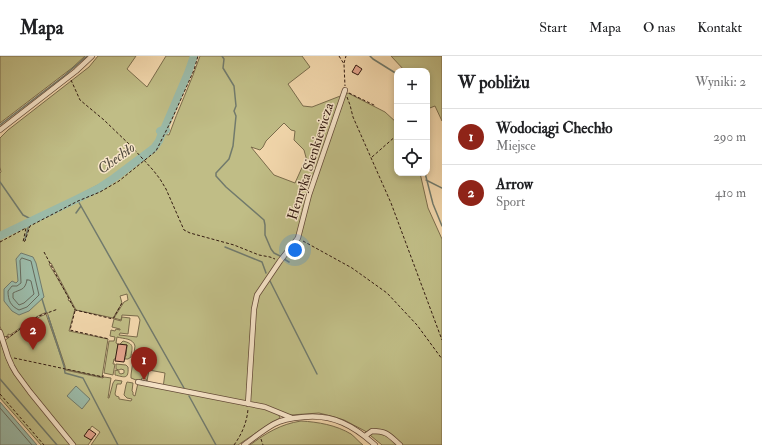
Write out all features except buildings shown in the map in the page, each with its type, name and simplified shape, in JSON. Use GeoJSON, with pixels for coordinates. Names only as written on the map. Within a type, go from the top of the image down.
{"type":"FeatureCollection","features":[{"type":"Feature","properties":{"kind":"street"},"geometry":{"type":"LineString","coordinates":[[0,130],[70,76],[92,56]]}},
{"type":"Feature","properties":{"kind":"street","name":"Henryka Sienkiewicza"},"geometry":{"type":"LineString","coordinates":[[298,238],[308,195],[345,90]]}},
{"type":"Feature","properties":{"kind":"street"},"geometry":{"type":"LineString","coordinates":[[248,404],[254,309],[257,295],[298,238]]}},
{"type":"Feature","properties":{"kind":"street"},"geometry":{"type":"LineString","coordinates":[[0,332],[8,357],[16,373],[73,445]]}},
{"type":"Feature","properties":{"kind":"street"},"geometry":{"type":"LineString","coordinates":[[138,382],[265,407],[292,418]]}},
{"type":"Feature","properties":{"kind":"street"},"geometry":{"type":"LineString","coordinates":[[244,445],[275,424],[292,418],[313,416],[334,419],[365,436],[375,445]]}},
{"type":"Feature","properties":{"kind":"street"},"geometry":{"type":"LineString","coordinates":[[365,436],[372,431],[379,431],[386,433],[400,445]]}},
{"type":"Feature","properties":{"kind":"path"},"geometry":{"type":"LineString","coordinates":[[0,242],[26,228],[23,242],[25,241],[30,226],[78,201],[100,192],[119,181],[156,151],[191,77],[198,56]]}},
{"type":"Feature","properties":{"kind":"path","name":"Henryka Sienkiewicza"},"geometry":{"type":"LineString","coordinates":[[339,56],[344,64],[345,90],[376,106]]}},
{"type":"Feature","properties":{"kind":"path"},"geometry":{"type":"LineString","coordinates":[[344,64],[346,56]]}},
{"type":"Feature","properties":{"kind":"path"},"geometry":{"type":"LineString","coordinates":[[70,76],[80,100],[104,120],[153,170],[166,189],[184,230],[280,261]]}},
{"type":"Feature","properties":{"kind":"path"},"geometry":{"type":"LineString","coordinates":[[345,90],[353,118],[390,203],[442,340]]}},
{"type":"Feature","properties":{"kind":"path"},"geometry":{"type":"LineString","coordinates":[[371,157],[394,138]]}},
{"type":"Feature","properties":{"kind":"path"},"geometry":{"type":"LineString","coordinates":[[298,238],[352,268],[387,293],[417,325],[442,359]]}},
{"type":"Feature","properties":{"kind":"path"},"geometry":{"type":"LineString","coordinates":[[44,252],[75,310],[70,330],[109,339]]}},
{"type":"Feature","properties":{"kind":"path"},"geometry":{"type":"LineString","coordinates":[[75,310],[113,319],[122,303]]}},
{"type":"Feature","properties":{"kind":"path"},"geometry":{"type":"LineString","coordinates":[[9,337],[32,320],[58,309]]}},
{"type":"Feature","properties":{"kind":"path"},"geometry":{"type":"LineString","coordinates":[[13,358],[103,377],[103,375]]}},
{"type":"Feature","properties":{"kind":"path"},"geometry":{"type":"LineString","coordinates":[[0,394],[44,445]]}},
{"type":"Feature","properties":{"kind":"path"},"geometry":{"type":"LineString","coordinates":[[234,445],[240,437],[246,422],[248,416],[248,404]]}},
{"type":"Feature","properties":{"kind":"path"},"geometry":{"type":"LineString","coordinates":[[261,436],[263,445]]}},
{"type":"Feature","properties":{"kind":"shaded area"},"geometry":{"type":"Polygon","coordinates":[[[0,56],[85,56],[72,68],[0,123],[0,56]]]}},
{"type":"Feature","properties":{"kind":"shaded area"},"geometry":{"type":"Polygon","coordinates":[[[98,56],[136,56],[127,69],[147,87],[166,56],[192,56],[158,140],[152,147],[108,180],[0,235],[0,138],[8,130],[89,67],[98,56]]]}},
{"type":"Feature","properties":{"kind":"shaded area"},"geometry":{"type":"Polygon","coordinates":[[[200,56],[302,56],[310,67],[288,84],[303,106],[312,107],[348,93],[385,112],[394,120],[394,176],[421,176],[428,208],[442,239],[442,445],[382,445],[365,431],[335,417],[319,413],[291,415],[278,413],[280,418],[238,445],[91,445],[100,432],[92,426],[85,436],[91,440],[93,438],[88,445],[76,445],[32,391],[13,364],[4,341],[33,320],[46,314],[65,368],[65,366],[47,312],[32,319],[10,335],[8,334],[8,336],[3,337],[0,326],[0,238],[113,181],[154,149],[163,134],[169,135],[200,56]],[[284,123],[266,141],[260,150],[251,147],[274,175],[295,183],[304,163],[307,161],[304,150],[294,140],[295,131],[291,130],[284,123]],[[51,263],[49,264],[69,298],[68,300],[75,309],[69,331],[108,339],[102,377],[65,370],[103,378],[111,378],[108,398],[115,380],[122,381],[121,384],[117,384],[116,396],[119,397],[119,399],[131,401],[132,399],[127,398],[124,395],[127,382],[133,383],[132,391],[133,395],[135,396],[138,383],[163,388],[165,373],[149,370],[147,381],[146,379],[142,378],[141,382],[131,378],[135,346],[134,343],[128,339],[117,337],[116,343],[118,344],[116,359],[114,359],[113,364],[115,364],[113,375],[104,373],[109,341],[114,341],[115,337],[110,336],[111,330],[120,330],[112,327],[114,319],[121,321],[122,317],[130,318],[128,334],[120,333],[119,335],[137,337],[140,320],[138,316],[122,315],[121,320],[114,318],[124,302],[128,300],[127,294],[120,296],[122,303],[113,318],[76,310],[51,263]]]}},
{"type":"Feature","properties":{"kind":"shaded area"},"geometry":{"type":"Polygon","coordinates":[[[391,56],[442,56],[442,121],[435,106],[430,108],[430,68],[402,68],[391,56]]]}},
{"type":"Feature","properties":{"kind":"shaded area"},"geometry":{"type":"Polygon","coordinates":[[[0,340],[14,374],[71,445],[41,445],[0,398],[0,340]]]}},
{"type":"Feature","properties":{"kind":"shaded area"},"geometry":{"type":"Polygon","coordinates":[[[123,341],[132,346],[131,357],[128,359],[125,359],[127,345],[120,344],[123,341]]]}},
{"type":"Feature","properties":{"kind":"shaded area"},"geometry":{"type":"Polygon","coordinates":[[[116,364],[126,365],[128,367],[127,376],[123,377],[115,375],[115,370],[119,371],[121,374],[124,373],[124,370],[116,369],[116,364]]]}},
{"type":"Feature","properties":{"kind":"shaded area"},"geometry":{"type":"Polygon","coordinates":[[[301,421],[320,423],[339,428],[351,434],[363,445],[250,445],[274,430],[287,424],[301,421]]]}},
{"type":"Feature","properties":{"kind":"water"},"geometry":{"type":"Polygon","coordinates":[[[21,253],[33,257],[36,263],[44,297],[29,311],[19,315],[12,311],[4,301],[4,289],[12,281],[16,283],[18,281],[16,259],[21,253]]]}},
{"type":"Feature","properties":{"kind":"water"},"geometry":{"type":"Polygon","coordinates":[[[76,386],[90,399],[82,409],[67,396],[76,386]]]}},
{"type":"Feature","properties":{"kind":"water"},"geometry":{"type":"Polygon","coordinates":[[[0,402],[37,445],[0,445],[0,402]]]}},
{"type":"Feature","properties":{"kind":"waterway"},"geometry":{"type":"LineString","coordinates":[[0,125],[64,76],[87,56]]}},
{"type":"Feature","properties":{"kind":"waterway","name":"Chechło"},"geometry":{"type":"LineString","coordinates":[[0,236],[99,188],[154,148],[162,133],[160,131],[166,130],[165,127],[194,56]]}},
{"type":"Feature","properties":{"kind":"waterway"},"geometry":{"type":"LineString","coordinates":[[222,56],[224,59],[223,68],[234,86],[236,106],[234,111],[236,116],[233,146],[229,159],[216,173],[216,176],[226,187],[264,220],[265,235],[271,249],[274,253],[280,256]]}},
{"type":"Feature","properties":{"kind":"waterway"},"geometry":{"type":"LineString","coordinates":[[370,56],[394,72]]}},
{"type":"Feature","properties":{"kind":"waterway"},"geometry":{"type":"LineString","coordinates":[[426,176],[433,204],[442,226]]}},
{"type":"Feature","properties":{"kind":"waterway"},"geometry":{"type":"LineString","coordinates":[[426,180],[442,188]]}},
{"type":"Feature","properties":{"kind":"waterway"},"geometry":{"type":"LineString","coordinates":[[0,182],[23,215],[33,220]]}},
{"type":"Feature","properties":{"kind":"waterway"},"geometry":{"type":"LineString","coordinates":[[77,199],[184,388]]}},
{"type":"Feature","properties":{"kind":"waterway"},"geometry":{"type":"LineString","coordinates":[[76,213],[81,206]]}},
{"type":"Feature","properties":{"kind":"waterway"},"geometry":{"type":"LineString","coordinates":[[25,239],[30,221]]}},
{"type":"Feature","properties":{"kind":"waterway"},"geometry":{"type":"LineString","coordinates":[[225,247],[262,262],[266,273]]}},
{"type":"Feature","properties":{"kind":"waterway"},"geometry":{"type":"LineString","coordinates":[[284,259],[289,262]]}},
{"type":"Feature","properties":{"kind":"waterway"},"geometry":{"type":"LineString","coordinates":[[270,281],[317,374]]}},
{"type":"Feature","properties":{"kind":"waterway"},"geometry":{"type":"LineString","coordinates":[[42,299],[46,312]]}},
{"type":"Feature","properties":{"kind":"waterway"},"geometry":{"type":"LineString","coordinates":[[48,316],[65,373],[83,378],[118,445]]}},
{"type":"Feature","properties":{"kind":"waterway"},"geometry":{"type":"LineString","coordinates":[[0,379],[57,445]]}},
{"type":"Feature","properties":{"kind":"waterway"},"geometry":{"type":"LineString","coordinates":[[189,396],[216,445]]}},
{"type":"Feature","properties":{"kind":"place","name":"Arrow"},"geometry":{"type":"Point","coordinates":[33,350]}},
{"type":"Feature","properties":{"kind":"place","name":"Wodociągi Chechło"},"geometry":{"type":"Point","coordinates":[144,380]}}]}
